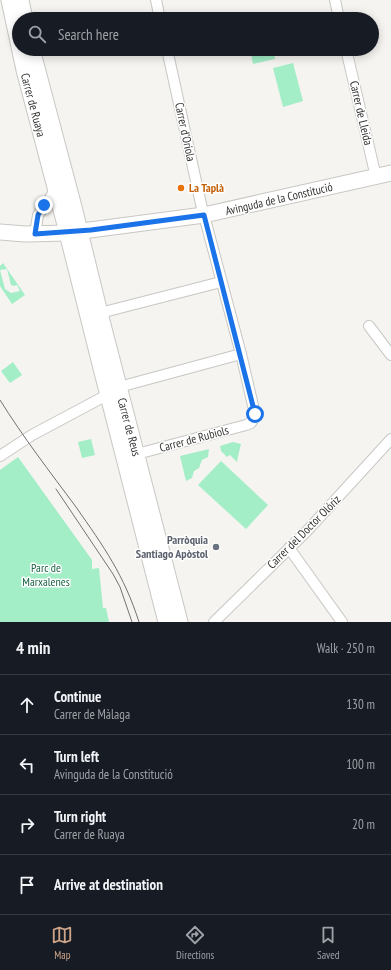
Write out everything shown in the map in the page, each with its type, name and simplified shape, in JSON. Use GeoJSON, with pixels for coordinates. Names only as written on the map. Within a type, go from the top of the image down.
{"type":"FeatureCollection","features":[{"type":"Feature","properties":{"kind":"street","name":"Carrer de Ruaya"},"geometry":{"type":"LineString","coordinates":[[9,0],[12,15]]}},
{"type":"Feature","properties":{"kind":"street"},"geometry":{"type":"LineString","coordinates":[[21,0],[24,12]]}},
{"type":"Feature","properties":{"kind":"street"},"geometry":{"type":"LineString","coordinates":[[156,0],[159,12]]}},
{"type":"Feature","properties":{"kind":"street"},"geometry":{"type":"LineString","coordinates":[[335,0],[338,12]]}},
{"type":"Feature","properties":{"kind":"street","name":"Carrer de Ruaya"},"geometry":{"type":"LineString","coordinates":[[20,56],[55,186],[73,232]]}},
{"type":"Feature","properties":{"kind":"street","name":"Carrer de Ruaya"},"geometry":{"type":"LineString","coordinates":[[34,56],[73,232]]}},
{"type":"Feature","properties":{"kind":"street","name":"Carrer d'Oriola"},"geometry":{"type":"LineString","coordinates":[[169,56],[204,215],[255,409],[255,414],[251,423]]}},
{"type":"Feature","properties":{"kind":"street","name":"Carrer de Lleida"},"geometry":{"type":"LineString","coordinates":[[348,56],[376,177]]}},
{"type":"Feature","properties":{"kind":"street","name":"Avinguda de la Constitució"},"geometry":{"type":"LineString","coordinates":[[0,232],[35,234],[73,232],[204,215],[391,173]]}},
{"type":"Feature","properties":{"kind":"street"},"geometry":{"type":"LineString","coordinates":[[35,234],[38,215],[52,195],[55,186]]}},
{"type":"Feature","properties":{"kind":"street","name":"Carrer de Reus"},"geometry":{"type":"LineString","coordinates":[[73,232],[100,313],[113,391],[137,454],[180,622]]}},
{"type":"Feature","properties":{"kind":"street","name":"Carrer de Reus"},"geometry":{"type":"LineString","coordinates":[[73,232],[113,391],[166,622]]}},
{"type":"Feature","properties":{"kind":"street"},"geometry":{"type":"LineString","coordinates":[[100,313],[221,282]]}},
{"type":"Feature","properties":{"kind":"street"},"geometry":{"type":"LineString","coordinates":[[369,326],[391,355]]}},
{"type":"Feature","properties":{"kind":"street"},"geometry":{"type":"LineString","coordinates":[[0,456],[32,435],[113,391],[241,354]]}},
{"type":"Feature","properties":{"kind":"street","name":"Carrer de Rubiols"},"geometry":{"type":"LineString","coordinates":[[137,454],[251,423]]}},
{"type":"Feature","properties":{"kind":"street","name":"Carrer del Doctor Olóriz"},"geometry":{"type":"LineString","coordinates":[[214,622],[318,520],[391,439]]}},
{"type":"Feature","properties":{"kind":"street"},"geometry":{"type":"LineString","coordinates":[[288,548],[342,622]]}},
{"type":"Feature","properties":{"kind":"green space"},"geometry":{"type":"Polygon","coordinates":[[[251,56],[274,56],[275,59],[253,64],[251,56]]]}},
{"type":"Feature","properties":{"kind":"green space"},"geometry":{"type":"Polygon","coordinates":[[[293,63],[303,101],[283,107],[273,68],[293,63]]]}},
{"type":"Feature","properties":{"kind":"green space"},"geometry":{"type":"Polygon","coordinates":[[[3,263],[25,295],[12,304],[0,286],[0,270],[0,266],[3,263]],[[7,269],[0,270],[5,289],[11,293],[20,291],[17,285],[11,285],[7,269]]]}},
{"type":"Feature","properties":{"kind":"green space"},"geometry":{"type":"Polygon","coordinates":[[[13,362],[22,375],[10,383],[1,371],[13,362]]]}},
{"type":"Feature","properties":{"kind":"green space"},"geometry":{"type":"Polygon","coordinates":[[[91,439],[95,455],[82,458],[78,442],[91,439]]]}},
{"type":"Feature","properties":{"kind":"green space"},"geometry":{"type":"Polygon","coordinates":[[[233,442],[241,444],[237,462],[230,455],[227,457],[221,451],[220,446],[233,442]]]}},
{"type":"Feature","properties":{"kind":"green space"},"geometry":{"type":"Polygon","coordinates":[[[209,449],[208,457],[202,460],[199,468],[194,471],[192,478],[186,481],[180,456],[209,449]]]}},
{"type":"Feature","properties":{"kind":"green space","name":"Parc de Marxalenes"},"geometry":{"type":"Polygon","coordinates":[[[18,457],[92,560],[92,569],[99,568],[103,608],[106,608],[109,622],[0,622],[0,470],[18,457]]]}},
{"type":"Feature","properties":{"kind":"green space"},"geometry":{"type":"Polygon","coordinates":[[[221,461],[268,505],[246,529],[198,485],[221,461]]]}},
{"type":"Feature","properties":{"kind":"tram line"},"geometry":{"type":"LineString","coordinates":[[0,400],[27,441],[76,507],[104,549],[127,590],[139,622]]}},
{"type":"Feature","properties":{"kind":"tram line"},"geometry":{"type":"LineString","coordinates":[[56,489],[113,574],[120,587],[132,622]]}},
{"type":"Feature","properties":{"kind":"place","name":"La Taplà"},"geometry":{"type":"Point","coordinates":[181,188]}},
{"type":"Feature","properties":{"kind":"place","name":"Parròquia Santiago Apòstol"},"geometry":{"type":"Point","coordinates":[216,547]}},
{"type":"Feature","properties":{"kind":"route"},"geometry":{"type":"LineString","coordinates":[[44,205],[38,215],[35,234],[67,233],[204,215],[241,354],[255,414]]}}]}
